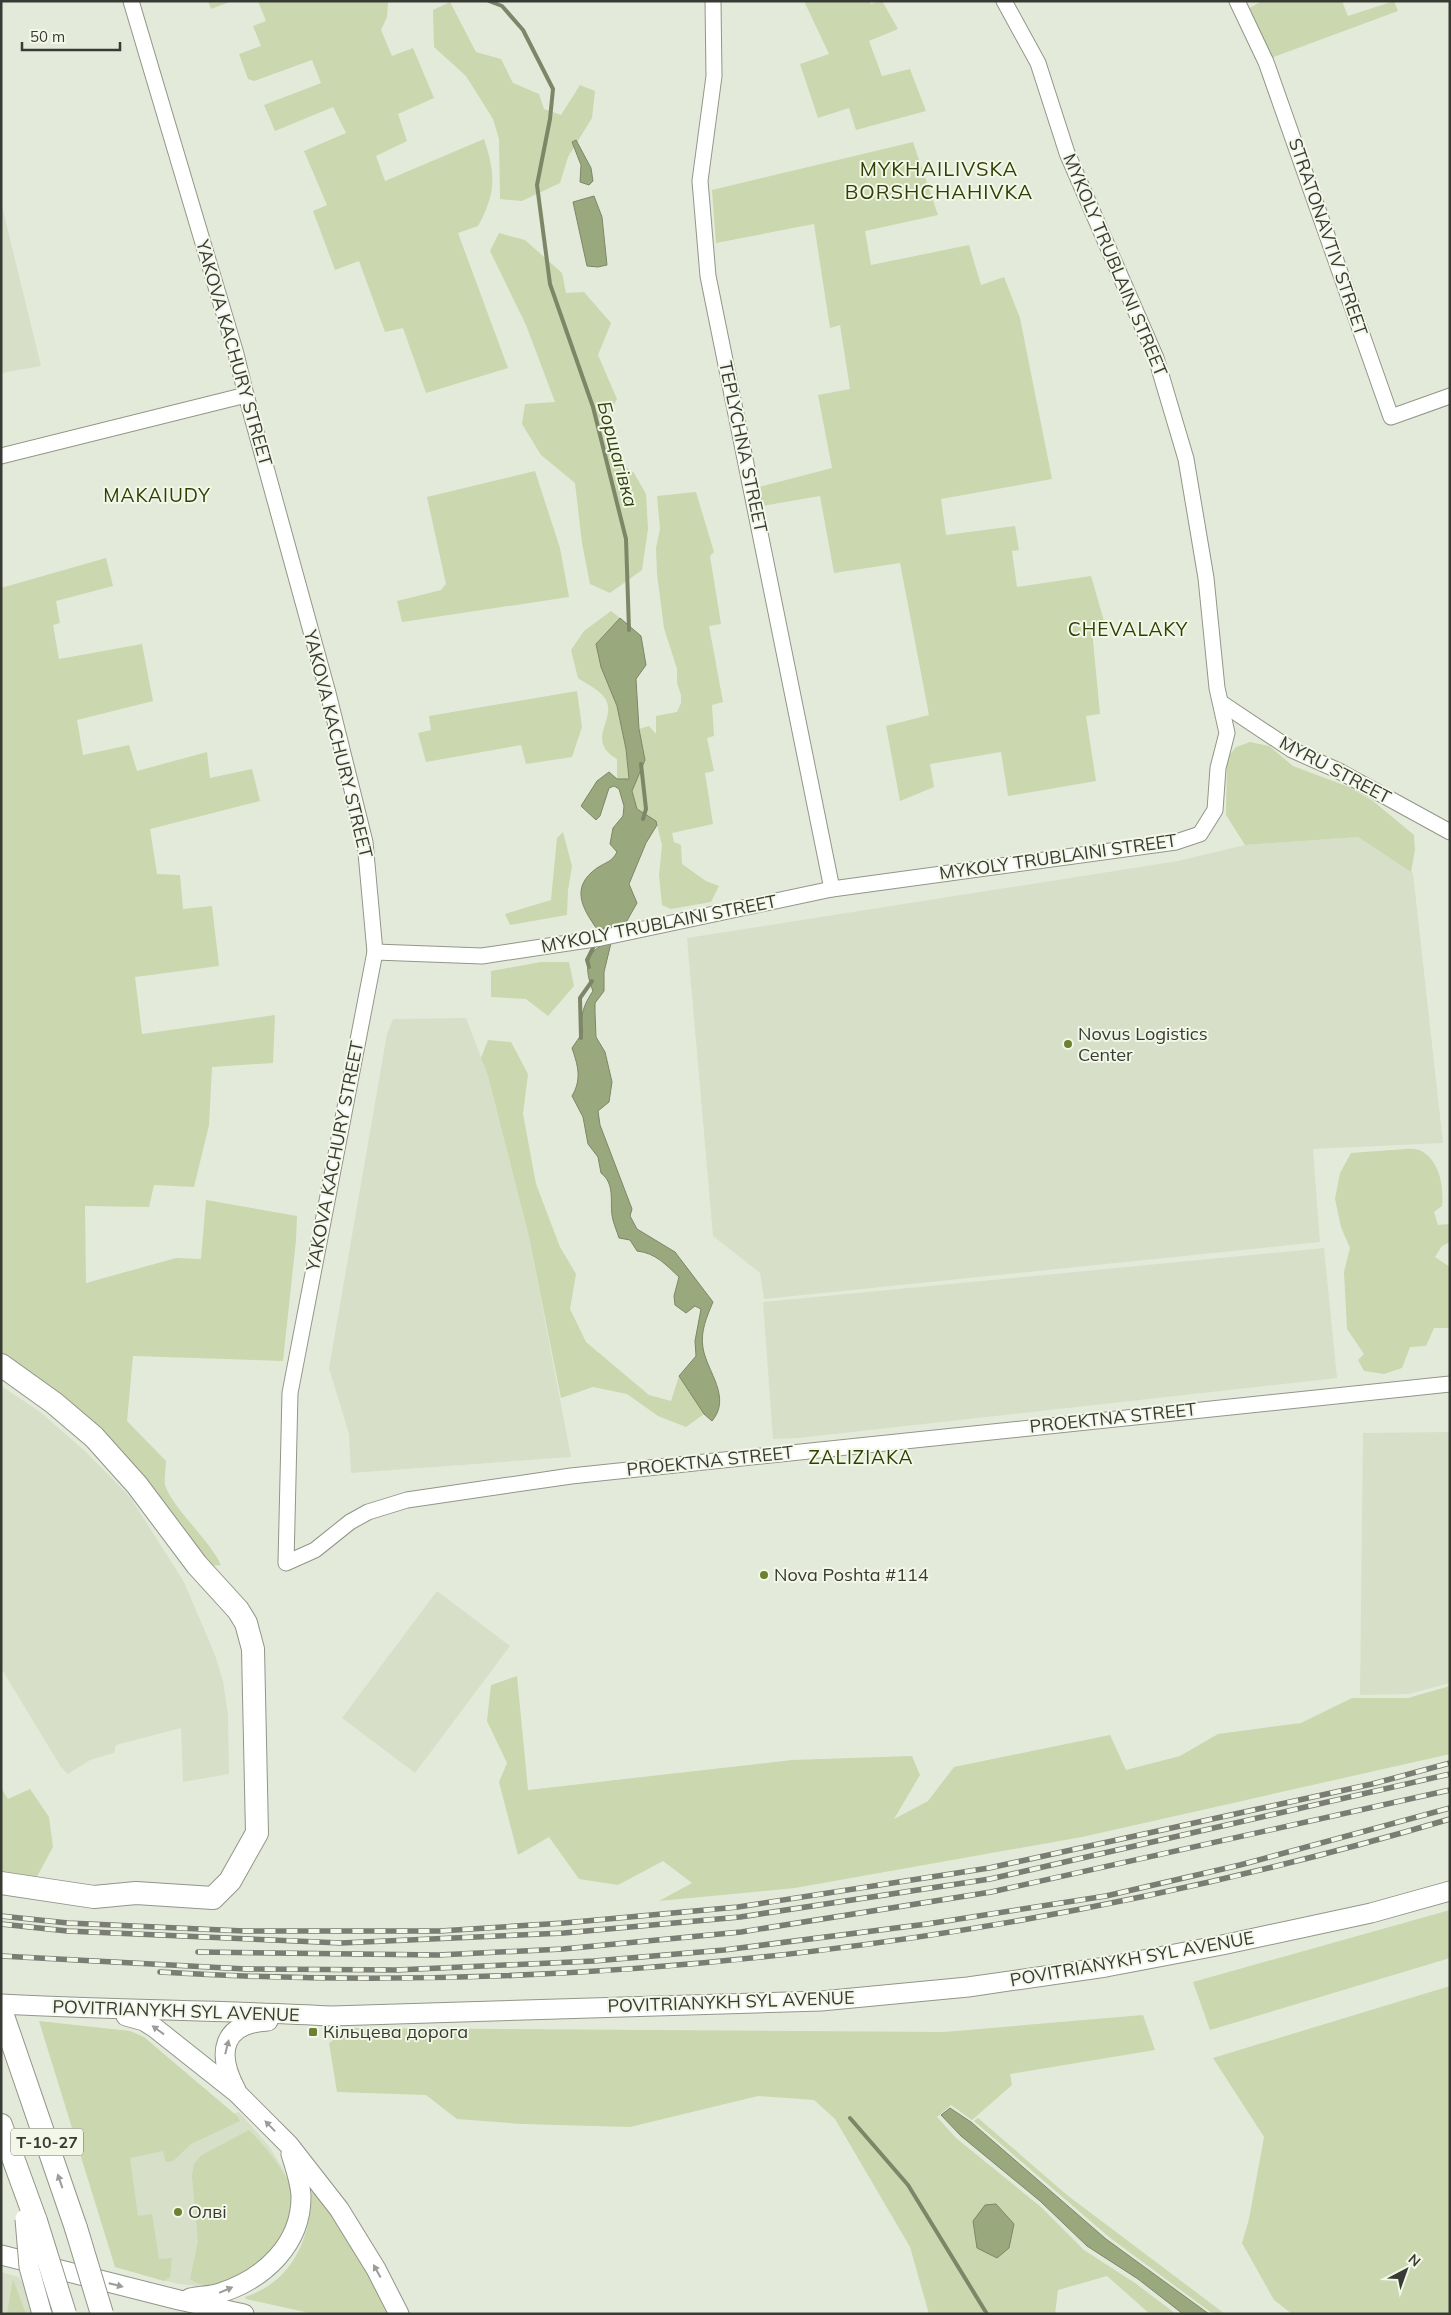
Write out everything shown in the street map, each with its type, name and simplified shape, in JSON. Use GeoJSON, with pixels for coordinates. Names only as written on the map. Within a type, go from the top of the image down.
{"type":"FeatureCollection","features":[{"type":"Feature","properties":{"kind":"highway"},"geometry":{"type":"LineString","coordinates":[[1,1365],[54,1402],[94,1437],[138,1485],[197,1565],[238,1610],[246,1623],[253,1649],[257,1833],[230,1881],[213,1898],[136,1892],[94,1897],[1,1883]]}},
{"type":"Feature","properties":{"kind":"highway","name":"Т-10-27"},"geometry":{"type":"LineString","coordinates":[[1,2010],[76,2228],[102,2314]]}},
{"type":"Feature","properties":{"kind":"highway","name":"Т-10-27"},"geometry":{"type":"LineString","coordinates":[[1,2125],[26,2192],[30,2220],[65,2314]]}},
{"type":"Feature","properties":{"kind":"main road","name":"POVITRIANYKH SYL AVENUE"},"geometry":{"type":"LineString","coordinates":[[1,2004],[105,2010],[255,2012],[332,2016],[821,2001],[968,1987],[1106,1967],[1222,1945],[1371,1913],[1450,1891]]}},
{"type":"Feature","properties":{"kind":"main road"},"geometry":{"type":"LineString","coordinates":[[105,2010],[144,2021],[237,2092],[289,2145],[339,2209],[376,2269],[399,2314]]}},
{"type":"Feature","properties":{"kind":"main road"},"geometry":{"type":"LineString","coordinates":[[237,2092],[228,2076],[225,2053],[230,2036],[237,2028],[244,2024],[259,2022],[332,2016]]}},
{"type":"Feature","properties":{"kind":"main road"},"geometry":{"type":"LineString","coordinates":[[179,2300],[220,2293],[257,2276],[281,2254],[296,2226],[301,2197],[289,2145]]}},
{"type":"Feature","properties":{"kind":"main road"},"geometry":{"type":"LineString","coordinates":[[30,2220],[29,2268],[42,2314]]}},
{"type":"Feature","properties":{"kind":"main road"},"geometry":{"type":"LineString","coordinates":[[1,2255],[179,2300],[244,2314]]}},
{"type":"Feature","properties":{"kind":"street","name":"YAKOVA KACHURY STREET"},"geometry":{"type":"LineString","coordinates":[[131,1],[233,345],[328,693],[365,842],[375,952],[290,1393],[286,1563]]}},
{"type":"Feature","properties":{"kind":"street","name":"TEPLYCHNA STREET"},"geometry":{"type":"LineString","coordinates":[[713,1],[714,76],[700,181],[708,276],[832,889]]}},
{"type":"Feature","properties":{"kind":"street","name":"MYKOLY TRUBLAINI STREET"},"geometry":{"type":"LineString","coordinates":[[375,952],[482,956],[595,939],[832,889],[1176,842],[1200,834],[1215,810],[1218,768],[1227,733],[1217,688],[1206,578],[1186,459],[1156,358],[1067,153],[1038,64],[1004,1]]}},
{"type":"Feature","properties":{"kind":"street","name":"STRATONAVTIV STREET"},"geometry":{"type":"LineString","coordinates":[[1237,1],[1266,62],[1392,417],[1450,396]]}},
{"type":"Feature","properties":{"kind":"street"},"geometry":{"type":"LineString","coordinates":[[1,456],[246,396]]}},
{"type":"Feature","properties":{"kind":"street","name":"MYRU STREET"},"geometry":{"type":"LineString","coordinates":[[1222,704],[1292,750],[1337,770],[1450,832]]}},
{"type":"Feature","properties":{"kind":"street","name":"PROEKTNA STREET"},"geometry":{"type":"LineString","coordinates":[[286,1563],[315,1550],[356,1518],[384,1506],[407,1500],[571,1476],[1450,1384]]}},
{"type":"Feature","properties":{"kind":"shaded area"},"geometry":{"type":"Polygon","coordinates":[[[208,1],[232,1],[211,9],[208,1]]]}},
{"type":"Feature","properties":{"kind":"shaded area"},"geometry":{"type":"Polygon","coordinates":[[[258,1],[388,1],[387,17],[381,30],[392,56],[413,48],[434,98],[398,114],[407,141],[376,156],[385,181],[484,139],[492,174],[491,193],[488,204],[478,226],[458,233],[508,368],[426,393],[403,328],[385,332],[359,261],[335,270],[313,211],[327,205],[304,151],[346,133],[333,107],[275,131],[264,105],[321,83],[312,60],[254,81],[248,79],[239,54],[261,46],[253,26],[266,21],[258,1]]]}},
{"type":"Feature","properties":{"kind":"shaded area"},"geometry":{"type":"Polygon","coordinates":[[[804,1],[869,1],[871,4],[882,1],[898,29],[869,41],[882,76],[910,69],[926,111],[856,130],[849,108],[818,118],[800,64],[829,54],[804,1]]]}},
{"type":"Feature","properties":{"kind":"shaded area"},"geometry":{"type":"Polygon","coordinates":[[[1262,1],[1342,1],[1348,16],[1394,1],[1398,11],[1271,58],[1248,9],[1262,1]]]}},
{"type":"Feature","properties":{"kind":"shaded area"},"geometry":{"type":"Polygon","coordinates":[[[450,2],[476,52],[501,59],[513,83],[539,94],[544,109],[561,115],[580,85],[595,91],[592,118],[568,157],[560,183],[522,201],[500,199],[499,139],[493,119],[466,76],[434,47],[433,10],[450,2]]]}},
{"type":"Feature","properties":{"kind":"shaded area"},"geometry":{"type":"Polygon","coordinates":[[[576,140],[591,168],[593,181],[589,185],[580,182],[581,165],[572,142],[576,140]]]}},
{"type":"Feature","properties":{"kind":"shaded area"},"geometry":{"type":"Polygon","coordinates":[[[913,142],[938,215],[865,231],[871,265],[969,245],[981,285],[1004,277],[1020,318],[1052,479],[941,499],[946,535],[1015,526],[1019,550],[1012,551],[1017,587],[1091,576],[1106,628],[1092,630],[1100,714],[1086,716],[1096,781],[1008,796],[1001,752],[930,764],[934,787],[900,801],[886,726],[929,715],[900,563],[834,573],[820,496],[762,506],[759,487],[832,468],[818,395],[850,389],[840,325],[830,328],[814,224],[716,243],[712,190],[913,142]]]}},
{"type":"Feature","properties":{"kind":"shaded area"},"geometry":{"type":"Polygon","coordinates":[[[594,196],[602,217],[607,265],[598,267],[587,266],[573,202],[594,196]]]}},
{"type":"Feature","properties":{"kind":"shaded area"},"geometry":{"type":"Polygon","coordinates":[[[1,202],[41,366],[1,373],[1,202]]]}},
{"type":"Feature","properties":{"kind":"shaded area"},"geometry":{"type":"Polygon","coordinates":[[[499,233],[525,240],[562,273],[566,293],[584,292],[611,323],[598,355],[617,399],[605,420],[616,460],[634,473],[646,494],[648,529],[642,570],[610,593],[590,584],[582,543],[575,483],[541,455],[522,424],[525,404],[555,402],[526,325],[490,251],[499,233]]]}},
{"type":"Feature","properties":{"kind":"shaded area"},"geometry":{"type":"Polygon","coordinates":[[[535,471],[560,548],[569,597],[402,622],[397,601],[441,590],[446,584],[427,497],[535,471]]]}},
{"type":"Feature","properties":{"kind":"shaded area"},"geometry":{"type":"Polygon","coordinates":[[[696,492],[714,552],[710,556],[721,624],[709,626],[723,702],[712,705],[714,736],[707,738],[714,771],[705,773],[713,824],[672,833],[674,842],[681,845],[682,864],[706,881],[719,886],[711,902],[671,909],[662,905],[659,875],[662,845],[656,821],[636,809],[632,791],[645,760],[639,729],[649,726],[656,734],[656,716],[677,712],[681,703],[681,695],[677,683],[677,669],[664,628],[657,574],[656,548],[660,529],[657,496],[696,492]]]}},
{"type":"Feature","properties":{"kind":"shaded area"},"geometry":{"type":"Polygon","coordinates":[[[106,558],[113,586],[56,601],[60,623],[53,625],[59,659],[142,644],[153,701],[77,720],[83,755],[129,745],[137,771],[207,752],[210,778],[252,769],[260,801],[150,829],[157,874],[180,875],[183,909],[212,906],[219,966],[135,977],[142,1034],[275,1015],[273,1063],[212,1067],[209,1125],[194,1187],[154,1185],[149,1207],[85,1206],[86,1283],[176,1258],[201,1259],[206,1200],[297,1216],[283,1361],[133,1356],[127,1421],[166,1461],[165,1485],[169,1494],[221,1565],[209,1566],[1,1354],[1,588],[106,558]]]}},
{"type":"Feature","properties":{"kind":"shaded area"},"geometry":{"type":"Polygon","coordinates":[[[611,611],[620,618],[597,644],[601,667],[617,706],[626,749],[629,780],[617,779],[617,759],[607,751],[603,744],[602,736],[608,713],[608,705],[601,694],[578,678],[571,650],[584,631],[611,611]]]}},
{"type":"Feature","properties":{"kind":"shaded area"},"geometry":{"type":"Polygon","coordinates":[[[620,618],[641,636],[646,665],[636,679],[639,729],[645,760],[632,791],[637,809],[656,821],[657,825],[646,843],[629,884],[637,903],[624,926],[597,929],[583,905],[581,890],[589,875],[611,860],[617,852],[610,844],[613,828],[623,816],[624,806],[619,789],[614,786],[609,788],[600,816],[596,820],[581,806],[597,781],[609,772],[617,779],[629,779],[626,749],[617,706],[601,667],[596,644],[620,618]]]}},
{"type":"Feature","properties":{"kind":"shaded area"},"geometry":{"type":"Polygon","coordinates":[[[577,691],[582,727],[572,757],[526,764],[521,745],[426,762],[418,733],[431,730],[429,716],[577,691]]]}},
{"type":"Feature","properties":{"kind":"shaded area"},"geometry":{"type":"Polygon","coordinates":[[[1250,742],[1269,746],[1293,766],[1349,787],[1373,801],[1414,835],[1415,850],[1411,872],[1358,837],[1245,845],[1226,815],[1227,758],[1236,747],[1250,742]]]}},
{"type":"Feature","properties":{"kind":"shaded area"},"geometry":{"type":"Polygon","coordinates":[[[563,832],[572,866],[568,890],[567,915],[510,925],[505,914],[551,900],[557,838],[563,832]]]}},
{"type":"Feature","properties":{"kind":"shaded area"},"geometry":{"type":"Polygon","coordinates":[[[1358,837],[1413,873],[1443,1143],[1313,1149],[1320,1242],[764,1299],[760,1273],[713,1236],[687,938],[1178,861],[1245,845],[1358,837]]]}},
{"type":"Feature","properties":{"kind":"shaded area"},"geometry":{"type":"Polygon","coordinates":[[[611,943],[604,972],[604,991],[595,1003],[596,1037],[605,1052],[612,1082],[609,1102],[598,1111],[600,1125],[632,1209],[630,1216],[637,1229],[675,1252],[713,1302],[702,1336],[705,1357],[719,1394],[718,1412],[712,1421],[704,1414],[679,1376],[696,1356],[695,1341],[701,1309],[695,1306],[686,1313],[675,1305],[674,1296],[679,1277],[655,1257],[637,1251],[630,1240],[619,1238],[613,1218],[610,1187],[601,1173],[598,1157],[588,1144],[583,1117],[572,1096],[577,1084],[578,1072],[572,1048],[583,1032],[583,1011],[593,991],[588,975],[588,961],[596,950],[611,943]]]}},
{"type":"Feature","properties":{"kind":"shaded area"},"geometry":{"type":"Polygon","coordinates":[[[541,962],[569,962],[574,986],[548,1016],[526,999],[491,997],[491,971],[541,962]]]}},
{"type":"Feature","properties":{"kind":"shaded area"},"geometry":{"type":"Polygon","coordinates":[[[466,1018],[488,1076],[529,1237],[571,1457],[351,1473],[349,1434],[329,1368],[387,1034],[393,1019],[466,1018]]]}},
{"type":"Feature","properties":{"kind":"shaded area"},"geometry":{"type":"Polygon","coordinates":[[[488,1040],[511,1042],[528,1074],[523,1114],[536,1184],[560,1247],[576,1274],[570,1309],[586,1342],[649,1395],[671,1401],[679,1376],[704,1414],[686,1427],[658,1416],[627,1394],[593,1387],[561,1398],[529,1237],[488,1076],[481,1058],[488,1040]]]}},
{"type":"Feature","properties":{"kind":"shaded area"},"geometry":{"type":"Polygon","coordinates":[[[1419,1150],[1432,1160],[1441,1182],[1442,1206],[1434,1212],[1438,1225],[1450,1224],[1450,1242],[1442,1246],[1435,1257],[1450,1267],[1450,1328],[1434,1328],[1426,1346],[1410,1347],[1402,1368],[1384,1374],[1364,1371],[1358,1360],[1364,1354],[1347,1329],[1344,1272],[1350,1248],[1341,1227],[1335,1199],[1340,1173],[1351,1153],[1419,1150]]]}},
{"type":"Feature","properties":{"kind":"shaded area"},"geometry":{"type":"Polygon","coordinates":[[[1324,1248],[1337,1378],[798,1438],[773,1439],[763,1302],[1324,1248]]]}},
{"type":"Feature","properties":{"kind":"shaded area"},"geometry":{"type":"Polygon","coordinates":[[[1,1386],[39,1411],[86,1452],[130,1497],[184,1582],[215,1655],[223,1681],[228,1715],[229,1774],[183,1782],[181,1728],[116,1745],[114,1753],[90,1760],[68,1774],[61,1767],[1,1668],[1,1386]]]}},
{"type":"Feature","properties":{"kind":"shaded area"},"geometry":{"type":"Polygon","coordinates":[[[1450,1432],[1450,1683],[1409,1694],[1360,1695],[1363,1433],[1450,1432]]]}},
{"type":"Feature","properties":{"kind":"shaded area"},"geometry":{"type":"Polygon","coordinates":[[[437,1591],[510,1646],[415,1773],[342,1718],[437,1591]]]}},
{"type":"Feature","properties":{"kind":"shaded area"},"geometry":{"type":"Polygon","coordinates":[[[517,1676],[528,1790],[792,1760],[912,1756],[920,1775],[894,1819],[928,1801],[954,1767],[1110,1735],[1126,1770],[1180,1756],[1218,1734],[1301,1723],[1352,1698],[1408,1698],[1450,1686],[1450,1754],[1082,1837],[795,1888],[659,1901],[692,1883],[663,1861],[618,1885],[579,1879],[549,1837],[518,1855],[499,1782],[507,1763],[487,1721],[491,1685],[517,1676]]]}},
{"type":"Feature","properties":{"kind":"shaded area"},"geometry":{"type":"Polygon","coordinates":[[[1,1788],[8,1799],[30,1789],[49,1817],[53,1847],[34,1882],[1,1877],[1,1788]]]}},
{"type":"Feature","properties":{"kind":"shaded area"},"geometry":{"type":"Polygon","coordinates":[[[1450,1910],[1450,1958],[1210,2030],[1193,1982],[1450,1910]]]}},
{"type":"Feature","properties":{"kind":"shaded area"},"geometry":{"type":"Polygon","coordinates":[[[1450,1986],[1450,2314],[1292,2314],[1274,2300],[1242,2243],[1249,2219],[1264,2137],[1213,2058],[1450,1986]]]}},
{"type":"Feature","properties":{"kind":"shaded area"},"geometry":{"type":"Polygon","coordinates":[[[1143,2015],[1155,2050],[1010,2074],[1012,2085],[972,2120],[951,2105],[937,2117],[956,2138],[1041,2207],[1084,2250],[1135,2283],[1176,2314],[1150,2314],[1107,2276],[1058,2290],[1055,2314],[929,2314],[910,2247],[835,2119],[814,2100],[758,2096],[630,2127],[522,2124],[457,2119],[426,2095],[337,2092],[329,2043],[349,2028],[944,2032],[1143,2015]]]}},
{"type":"Feature","properties":{"kind":"shaded area"},"geometry":{"type":"Polygon","coordinates":[[[39,2021],[130,2031],[144,2037],[237,2116],[240,2121],[191,2144],[173,2161],[166,2162],[163,2151],[130,2158],[138,2216],[152,2214],[159,2259],[172,2258],[170,2277],[164,2281],[115,2267],[39,2021]]]}},
{"type":"Feature","properties":{"kind":"shaded area"},"geometry":{"type":"Polygon","coordinates":[[[950,2108],[971,2122],[1106,2239],[1209,2314],[1183,2314],[1138,2279],[1087,2246],[1040,2201],[961,2136],[941,2115],[950,2108]]]}},
{"type":"Feature","properties":{"kind":"shaded area"},"geometry":{"type":"Polygon","coordinates":[[[239,2112],[268,2145],[295,2193],[281,2244],[213,2288],[179,2284],[142,2275],[119,2143],[239,2112]]]}},
{"type":"Feature","properties":{"kind":"shaded area"},"geometry":{"type":"Polygon","coordinates":[[[978,2118],[1067,2195],[1225,2314],[1213,2314],[1109,2237],[974,2121],[978,2118]]]}},
{"type":"Feature","properties":{"kind":"shaded area"},"geometry":{"type":"Polygon","coordinates":[[[249,2130],[268,2151],[286,2177],[292,2193],[292,2210],[286,2229],[275,2247],[260,2263],[243,2276],[225,2284],[207,2285],[190,2279],[198,2241],[192,2176],[194,2164],[202,2155],[249,2130]]]}},
{"type":"Feature","properties":{"kind":"shaded area"},"geometry":{"type":"Polygon","coordinates":[[[312,2184],[367,2268],[391,2314],[314,2314],[246,2299],[245,2297],[263,2289],[277,2279],[289,2267],[298,2253],[309,2220],[312,2184]]]}},
{"type":"Feature","properties":{"kind":"shaded area"},"geometry":{"type":"Polygon","coordinates":[[[996,2204],[1014,2224],[1009,2248],[997,2258],[977,2248],[973,2221],[985,2205],[996,2204]]]}},
{"type":"Feature","properties":{"kind":"shaded area"},"geometry":{"type":"Polygon","coordinates":[[[1,2272],[18,2277],[25,2285],[34,2314],[1,2314],[1,2272]]]}},
{"type":"Feature","properties":{"kind":"shaded area"},"geometry":{"type":"Polygon","coordinates":[[[13,2279],[26,2314],[7,2314],[13,2279]]]}},
{"type":"Feature","properties":{"kind":"waterway","name":"Борщагівка"},"geometry":{"type":"LineString","coordinates":[[489,1],[502,6],[523,30],[553,89],[550,119],[537,185],[550,284],[593,407],[626,539],[629,630]]}},
{"type":"Feature","properties":{"kind":"waterway","name":"Борщагівка"},"geometry":{"type":"LineString","coordinates":[[641,764],[646,809],[643,819]]}},
{"type":"Feature","properties":{"kind":"waterway"},"geometry":{"type":"LineString","coordinates":[[589,967],[587,960],[596,942]]}},
{"type":"Feature","properties":{"kind":"waterway"},"geometry":{"type":"LineString","coordinates":[[581,1038],[580,998],[592,981]]}},
{"type":"Feature","properties":{"kind":"waterway"},"geometry":{"type":"LineString","coordinates":[[850,2118],[908,2185],[987,2314]]}},
{"type":"Feature","properties":{"kind":"railway"},"geometry":{"type":"LineString","coordinates":[[1,1916],[68,1923],[244,1931],[440,1931],[564,1923],[738,1907],[989,1868],[1372,1784],[1450,1763]]}},
{"type":"Feature","properties":{"kind":"railway"},"geometry":{"type":"LineString","coordinates":[[1,1924],[67,1931],[341,1943],[564,1933],[740,1917],[990,1879],[1450,1774]]}},
{"type":"Feature","properties":{"kind":"railway"},"geometry":{"type":"LineString","coordinates":[[198,1952],[438,1955],[563,1949],[741,1932],[991,1892],[1450,1790]]}},
{"type":"Feature","properties":{"kind":"railway"},"geometry":{"type":"LineString","coordinates":[[1,1956],[246,1969],[397,1970],[594,1961],[724,1950],[927,1924],[1106,1896],[1240,1865],[1450,1808]]}},
{"type":"Feature","properties":{"kind":"railway"},"geometry":{"type":"LineString","coordinates":[[160,1972],[323,1978],[486,1976],[649,1967],[812,1951],[973,1928],[1134,1898],[1293,1862],[1450,1819]]}},
{"type":"Feature","properties":{"kind":"place","name":"Novus Logistics Center"},"geometry":{"type":"Point","coordinates":[1068,1044]}},
{"type":"Feature","properties":{"kind":"place","name":"Nova Poshta #114"},"geometry":{"type":"Point","coordinates":[764,1575]}},
{"type":"Feature","properties":{"kind":"place","name":"Кільцева дорога"},"geometry":{"type":"Point","coordinates":[313,2032]}},
{"type":"Feature","properties":{"kind":"place","name":"Олві"},"geometry":{"type":"Point","coordinates":[178,2212]}},
{"type":"Feature","properties":{"kind":"district","name":"MYKHAILIVSKA BORSHCHAHIVKA"},"geometry":{"type":"Point","coordinates":[939,180]}},
{"type":"Feature","properties":{"kind":"district","name":"MAKAIUDY"},"geometry":{"type":"Point","coordinates":[157,495]}},
{"type":"Feature","properties":{"kind":"district","name":"CHEVALAKY"},"geometry":{"type":"Point","coordinates":[1128,629]}},
{"type":"Feature","properties":{"kind":"district","name":"ZALIZIAKA"},"geometry":{"type":"Point","coordinates":[861,1457]}}]}
